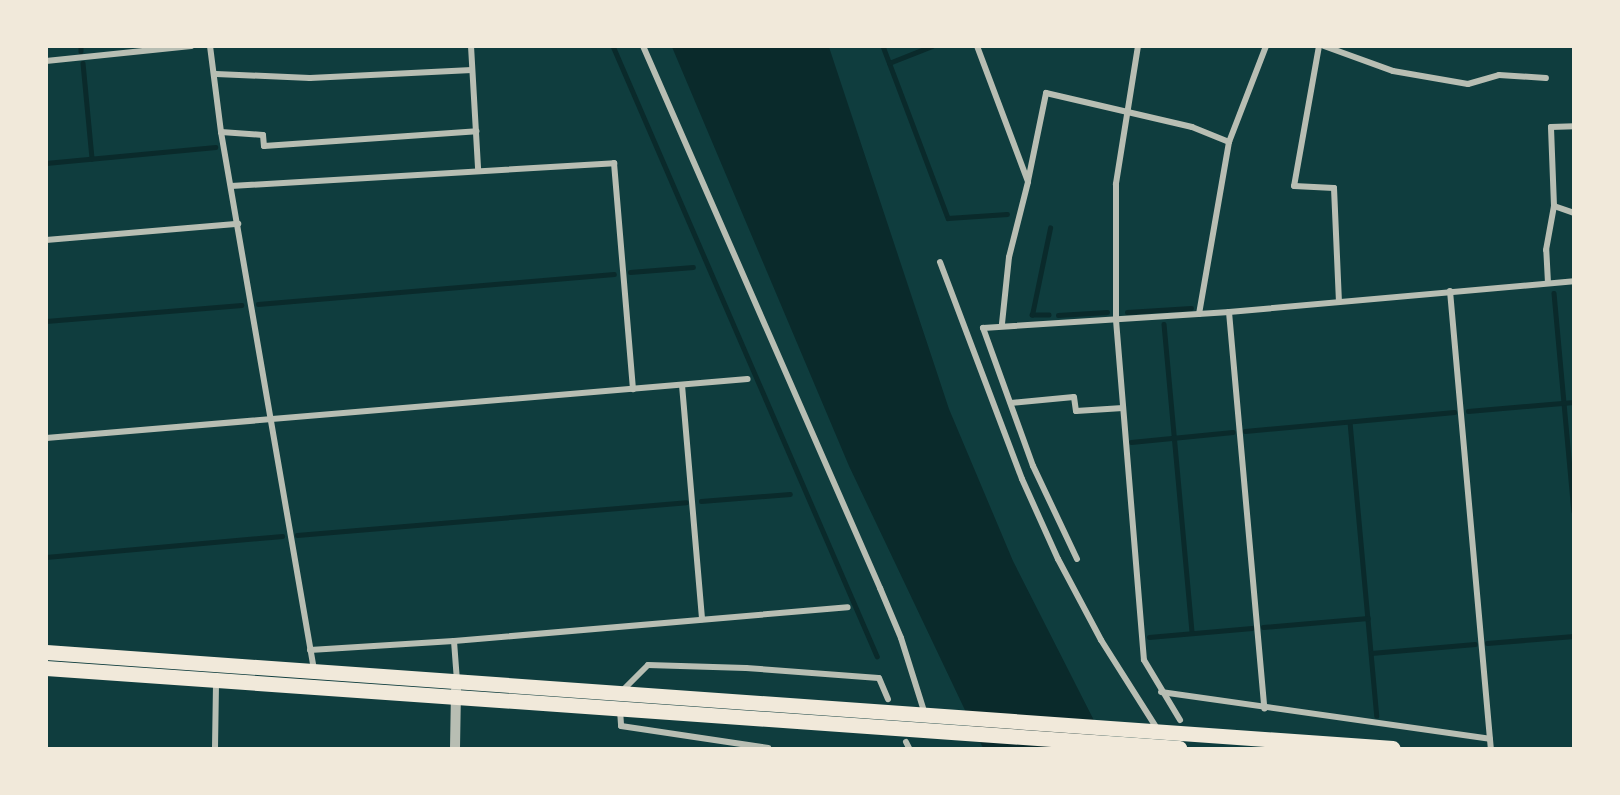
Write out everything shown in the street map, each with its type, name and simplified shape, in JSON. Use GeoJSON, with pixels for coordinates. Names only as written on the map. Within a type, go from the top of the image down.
{"type":"FeatureCollection","features":[{"type":"Feature","properties":{"kind":"main road"},"geometry":{"type":"LineString","coordinates":[[46,652],[1393,748]]}},
{"type":"Feature","properties":{"kind":"main road"},"geometry":{"type":"LineString","coordinates":[[46,668],[620,710],[938,730],[941,733],[1179,748]]}},
{"type":"Feature","properties":{"kind":"street"},"geometry":{"type":"LineString","coordinates":[[46,61],[191,46]]}},
{"type":"Feature","properties":{"kind":"street"},"geometry":{"type":"LineString","coordinates":[[210,46],[216,74],[221,132],[314,671]]}},
{"type":"Feature","properties":{"kind":"street"},"geometry":{"type":"LineString","coordinates":[[471,46],[478,169]]}},
{"type":"Feature","properties":{"kind":"street"},"geometry":{"type":"LineString","coordinates":[[643,46],[889,608],[932,715]]}},
{"type":"Feature","properties":{"kind":"street"},"geometry":{"type":"LineString","coordinates":[[977,46],[1028,182]]}},
{"type":"Feature","properties":{"kind":"street"},"geometry":{"type":"LineString","coordinates":[[1138,46],[1116,184],[1116,320],[1143,660],[1180,720]]}},
{"type":"Feature","properties":{"kind":"street"},"geometry":{"type":"LineString","coordinates":[[1199,314],[1229,141],[1266,46]]}},
{"type":"Feature","properties":{"kind":"street"},"geometry":{"type":"LineString","coordinates":[[1319,46],[1294,186],[1334,188],[1339,301]]}},
{"type":"Feature","properties":{"kind":"street"},"geometry":{"type":"LineString","coordinates":[[1324,46],[1393,71],[1468,84],[1499,75],[1546,78]]}},
{"type":"Feature","properties":{"kind":"street"},"geometry":{"type":"LineString","coordinates":[[216,74],[310,78],[472,70]]}},
{"type":"Feature","properties":{"kind":"street"},"geometry":{"type":"LineString","coordinates":[[1002,324],[1009,258],[1028,182],[1046,93],[1192,127],[1229,141]]}},
{"type":"Feature","properties":{"kind":"street"},"geometry":{"type":"LineString","coordinates":[[1548,283],[1546,250],[1554,206],[1551,127],[1574,126]]}},
{"type":"Feature","properties":{"kind":"street"},"geometry":{"type":"LineString","coordinates":[[221,132],[263,135],[264,146],[476,131]]}},
{"type":"Feature","properties":{"kind":"street"},"geometry":{"type":"LineString","coordinates":[[231,186],[478,169],[509,172],[614,164],[633,389]]}},
{"type":"Feature","properties":{"kind":"street"},"geometry":{"type":"LineString","coordinates":[[1554,206],[1574,213]]}},
{"type":"Feature","properties":{"kind":"street"},"geometry":{"type":"LineString","coordinates":[[46,240],[238,224]]}},
{"type":"Feature","properties":{"kind":"street"},"geometry":{"type":"LineString","coordinates":[[940,262],[1022,479],[1054,549],[1101,640],[1158,731]]}},
{"type":"Feature","properties":{"kind":"street"},"geometry":{"type":"LineString","coordinates":[[1077,559],[1033,466],[983,328],[1002,324],[1116,320],[1229,312],[1574,281]]}},
{"type":"Feature","properties":{"kind":"street"},"geometry":{"type":"LineString","coordinates":[[1450,291],[1491,748]]}},
{"type":"Feature","properties":{"kind":"street"},"geometry":{"type":"LineString","coordinates":[[1229,312],[1264,708]]}},
{"type":"Feature","properties":{"kind":"street"},"geometry":{"type":"LineString","coordinates":[[46,438],[748,379]]}},
{"type":"Feature","properties":{"kind":"street"},"geometry":{"type":"LineString","coordinates":[[682,385],[702,619]]}},
{"type":"Feature","properties":{"kind":"street"},"geometry":{"type":"LineString","coordinates":[[1011,403],[1074,398],[1076,411],[1124,408]]}},
{"type":"Feature","properties":{"kind":"street"},"geometry":{"type":"LineString","coordinates":[[310,650],[454,641],[848,608]]}},
{"type":"Feature","properties":{"kind":"street"},"geometry":{"type":"LineString","coordinates":[[454,641],[458,681],[455,748]]}},
{"type":"Feature","properties":{"kind":"street"},"geometry":{"type":"LineString","coordinates":[[620,692],[648,665],[879,678],[888,699]]}},
{"type":"Feature","properties":{"kind":"street"},"geometry":{"type":"LineString","coordinates":[[215,748],[216,681]]}},
{"type":"Feature","properties":{"kind":"street"},"geometry":{"type":"LineString","coordinates":[[1161,692],[1490,739]]}},
{"type":"Feature","properties":{"kind":"street"},"geometry":{"type":"LineString","coordinates":[[620,710],[621,726],[768,748]]}},
{"type":"Feature","properties":{"kind":"water"},"geometry":{"type":"Polygon","coordinates":[[[672,47],[829,47],[949,409],[1013,561],[1108,748],[983,748],[849,466],[672,47]]]}},
{"type":"Feature","properties":{"kind":"waterway"},"geometry":{"type":"LineString","coordinates":[[81,46],[81,51]]}},
{"type":"Feature","properties":{"kind":"waterway"},"geometry":{"type":"LineString","coordinates":[[613,46],[877,656]]}},
{"type":"Feature","properties":{"kind":"waterway"},"geometry":{"type":"LineString","coordinates":[[883,46],[948,218],[1007,214]]}},
{"type":"Feature","properties":{"kind":"waterway"},"geometry":{"type":"LineString","coordinates":[[889,63],[932,46]]}},
{"type":"Feature","properties":{"kind":"waterway"},"geometry":{"type":"LineString","coordinates":[[83,63],[92,159]]}},
{"type":"Feature","properties":{"kind":"waterway"},"geometry":{"type":"LineString","coordinates":[[46,163],[215,147]]}},
{"type":"Feature","properties":{"kind":"waterway"},"geometry":{"type":"LineString","coordinates":[[1049,315],[1032,315],[1050,228]]}},
{"type":"Feature","properties":{"kind":"waterway"},"geometry":{"type":"LineString","coordinates":[[630,272],[693,267]]}},
{"type":"Feature","properties":{"kind":"waterway"},"geometry":{"type":"LineString","coordinates":[[258,304],[614,274]]}},
{"type":"Feature","properties":{"kind":"waterway"},"geometry":{"type":"LineString","coordinates":[[1554,293],[1574,511]]}},
{"type":"Feature","properties":{"kind":"waterway"},"geometry":{"type":"LineString","coordinates":[[46,321],[241,305]]}},
{"type":"Feature","properties":{"kind":"waterway"},"geometry":{"type":"LineString","coordinates":[[1127,312],[1191,308]]}},
{"type":"Feature","properties":{"kind":"waterway"},"geometry":{"type":"LineString","coordinates":[[1058,315],[1107,312]]}},
{"type":"Feature","properties":{"kind":"waterway"},"geometry":{"type":"LineString","coordinates":[[1164,324],[1192,633]]}},
{"type":"Feature","properties":{"kind":"waterway"},"geometry":{"type":"LineString","coordinates":[[1468,411],[1574,402]]}},
{"type":"Feature","properties":{"kind":"waterway"},"geometry":{"type":"LineString","coordinates":[[1245,431],[1454,412]]}},
{"type":"Feature","properties":{"kind":"waterway"},"geometry":{"type":"LineString","coordinates":[[1350,422],[1377,716]]}},
{"type":"Feature","properties":{"kind":"waterway"},"geometry":{"type":"LineString","coordinates":[[1131,442],[1233,432]]}},
{"type":"Feature","properties":{"kind":"waterway"},"geometry":{"type":"LineString","coordinates":[[701,501],[790,494]]}},
{"type":"Feature","properties":{"kind":"waterway"},"geometry":{"type":"LineString","coordinates":[[297,535],[686,502]]}},
{"type":"Feature","properties":{"kind":"waterway"},"geometry":{"type":"LineString","coordinates":[[46,557],[282,536]]}},
{"type":"Feature","properties":{"kind":"waterway"},"geometry":{"type":"LineString","coordinates":[[1263,627],[1368,618]]}},
{"type":"Feature","properties":{"kind":"waterway"},"geometry":{"type":"LineString","coordinates":[[1149,637],[1252,628]]}},
{"type":"Feature","properties":{"kind":"waterway"},"geometry":{"type":"LineString","coordinates":[[1487,643],[1574,636]]}},
{"type":"Feature","properties":{"kind":"waterway"},"geometry":{"type":"LineString","coordinates":[[1371,653],[1475,644]]}}]}
